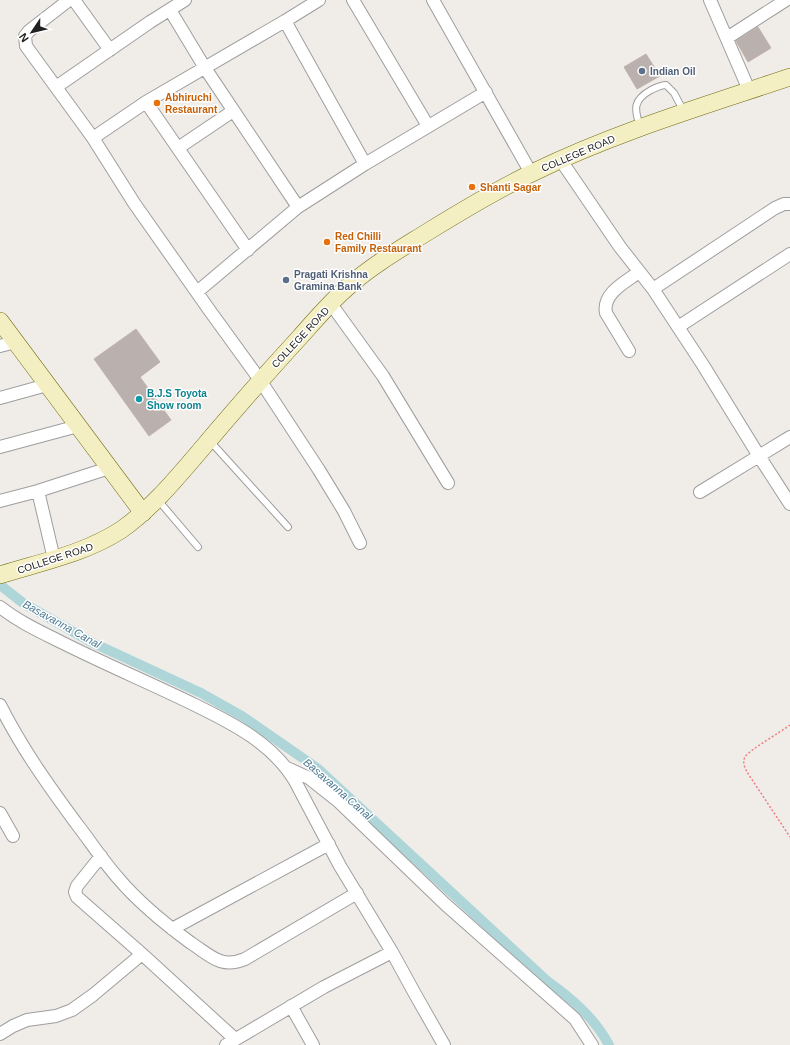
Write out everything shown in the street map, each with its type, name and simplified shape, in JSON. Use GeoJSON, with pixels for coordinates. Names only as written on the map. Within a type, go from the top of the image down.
{"type":"FeatureCollection","features":[{"type":"Feature","properties":{"kind":"main road","name":"COLLEGE ROAD"},"geometry":{"type":"LineString","coordinates":[[3,575],[99,543],[143,513],[209,440],[260,380],[330,304],[349,285],[396,252],[462,211],[531,173],[560,159],[640,127],[790,77]]}},
{"type":"Feature","properties":{"kind":"main road"},"geometry":{"type":"LineString","coordinates":[[0,321],[8,344],[47,384],[143,513]]}},
{"type":"Feature","properties":{"kind":"street"},"geometry":{"type":"LineString","coordinates":[[69,0],[29,31],[25,36],[26,46],[29,53],[93,138],[134,203],[260,380],[319,470],[344,511],[360,543]]}},
{"type":"Feature","properties":{"kind":"street"},"geometry":{"type":"LineString","coordinates":[[74,0],[110,50]]}},
{"type":"Feature","properties":{"kind":"street"},"geometry":{"type":"LineString","coordinates":[[56,87],[185,0]]}},
{"type":"Feature","properties":{"kind":"street"},"geometry":{"type":"LineString","coordinates":[[93,138],[146,102],[319,0]]}},
{"type":"Feature","properties":{"kind":"street"},"geometry":{"type":"LineString","coordinates":[[354,0],[428,126]]}},
{"type":"Feature","properties":{"kind":"street"},"geometry":{"type":"LineString","coordinates":[[433,0],[531,173]]}},
{"type":"Feature","properties":{"kind":"street"},"geometry":{"type":"LineString","coordinates":[[710,0],[749,90]]}},
{"type":"Feature","properties":{"kind":"street"},"geometry":{"type":"LineString","coordinates":[[727,38],[786,0]]}},
{"type":"Feature","properties":{"kind":"street"},"geometry":{"type":"LineString","coordinates":[[170,10],[205,68],[298,207]]}},
{"type":"Feature","properties":{"kind":"street"},"geometry":{"type":"LineString","coordinates":[[285,21],[365,164]]}},
{"type":"Feature","properties":{"kind":"street"},"geometry":{"type":"LineString","coordinates":[[197,292],[298,207],[365,164],[486,92]]}},
{"type":"Feature","properties":{"kind":"street"},"geometry":{"type":"LineString","coordinates":[[146,102],[248,250]]}},
{"type":"Feature","properties":{"kind":"street"},"geometry":{"type":"LineString","coordinates":[[178,148],[233,111]]}},
{"type":"Feature","properties":{"kind":"street"},"geometry":{"type":"LineString","coordinates":[[560,159],[616,241],[653,289],[703,365],[790,504]]}},
{"type":"Feature","properties":{"kind":"street"},"geometry":{"type":"LineString","coordinates":[[653,289],[775,208],[784,204],[790,204]]}},
{"type":"Feature","properties":{"kind":"street"},"geometry":{"type":"LineString","coordinates":[[678,327],[790,254]]}},
{"type":"Feature","properties":{"kind":"street"},"geometry":{"type":"LineString","coordinates":[[630,351],[610,321],[604,306],[607,298],[613,291],[640,272]]}},
{"type":"Feature","properties":{"kind":"street"},"geometry":{"type":"LineString","coordinates":[[330,304],[353,333],[383,376],[448,483]]}},
{"type":"Feature","properties":{"kind":"street"},"geometry":{"type":"LineString","coordinates":[[0,398],[47,384]]}},
{"type":"Feature","properties":{"kind":"street"},"geometry":{"type":"LineString","coordinates":[[0,447],[78,426]]}},
{"type":"Feature","properties":{"kind":"street"},"geometry":{"type":"LineString","coordinates":[[700,492],[790,437]]}},
{"type":"Feature","properties":{"kind":"street"},"geometry":{"type":"LineString","coordinates":[[0,501],[38,491],[109,468]]}},
{"type":"Feature","properties":{"kind":"street"},"geometry":{"type":"LineString","coordinates":[[38,491],[54,559]]}},
{"type":"Feature","properties":{"kind":"street"},"geometry":{"type":"LineString","coordinates":[[0,607],[13,617],[93,658],[148,682],[218,716],[257,740],[280,760],[287,768],[340,866],[392,952],[444,1045]]}},
{"type":"Feature","properties":{"kind":"street"},"geometry":{"type":"LineString","coordinates":[[2,713],[49,787],[119,879],[172,929],[217,960],[226,963],[235,963],[245,959],[357,893]]}},
{"type":"Feature","properties":{"kind":"street"},"geometry":{"type":"LineString","coordinates":[[287,768],[309,778],[338,801],[445,904],[575,1019],[592,1045]]}},
{"type":"Feature","properties":{"kind":"street"},"geometry":{"type":"LineString","coordinates":[[0,813],[13,836]]}},
{"type":"Feature","properties":{"kind":"street"},"geometry":{"type":"LineString","coordinates":[[172,929],[329,844]]}},
{"type":"Feature","properties":{"kind":"street"},"geometry":{"type":"LineString","coordinates":[[101,856],[76,886],[75,892],[77,897],[142,954],[230,1042],[291,1006],[392,952]]}},
{"type":"Feature","properties":{"kind":"street"},"geometry":{"type":"LineString","coordinates":[[0,1034],[27,1020],[56,1016],[72,1010],[93,995],[142,954]]}},
{"type":"Feature","properties":{"kind":"street"},"geometry":{"type":"LineString","coordinates":[[291,1006],[313,1045]]}},
{"type":"Feature","properties":{"kind":"lane"},"geometry":{"type":"LineString","coordinates":[[640,127],[636,114],[636,106],[639,99],[662,85],[666,85],[670,88],[684,112]]}},
{"type":"Feature","properties":{"kind":"lane"},"geometry":{"type":"LineString","coordinates":[[209,440],[288,527]]}},
{"type":"Feature","properties":{"kind":"lane"},"geometry":{"type":"LineString","coordinates":[[157,498],[198,547]]}},
{"type":"Feature","properties":{"kind":"path"},"geometry":{"type":"LineString","coordinates":[[790,725],[776,736],[751,751],[745,757],[744,763],[747,772],[790,837]]}},
{"type":"Feature","properties":{"kind":"building"},"geometry":{"type":"Polygon","coordinates":[[[758,27],[771,48],[748,62],[736,41],[758,27]]]}},
{"type":"Feature","properties":{"kind":"building","name":"Indian Oil"},"geometry":{"type":"Polygon","coordinates":[[[646,54],[660,76],[637,89],[624,67],[646,54]]]}},
{"type":"Feature","properties":{"kind":"building","name":"B.J.S Toyota Show room"},"geometry":{"type":"Polygon","coordinates":[[[136,329],[160,362],[140,377],[171,420],[149,436],[94,359],[136,329]]]}},
{"type":"Feature","properties":{"kind":"waterway","name":"Basavanna Canal"},"geometry":{"type":"LineString","coordinates":[[0,585],[23,603],[91,642],[201,693],[242,716],[317,768],[546,980],[581,1009],[589,1017],[609,1045]]}},
{"type":"Feature","properties":{"kind":"place","name":"Indian Oil"},"geometry":{"type":"Point","coordinates":[642,71]}},
{"type":"Feature","properties":{"kind":"place","name":"Abhiruchi Restaurant"},"geometry":{"type":"Point","coordinates":[157,103]}},
{"type":"Feature","properties":{"kind":"place","name":"Shanti Sagar"},"geometry":{"type":"Point","coordinates":[472,187]}},
{"type":"Feature","properties":{"kind":"place","name":"Red Chilli Family Restaurant"},"geometry":{"type":"Point","coordinates":[327,242]}},
{"type":"Feature","properties":{"kind":"place","name":"Pragati Krishna Gramina Bank"},"geometry":{"type":"Point","coordinates":[286,280]}},
{"type":"Feature","properties":{"kind":"place","name":"B.J.S Toyota Show room"},"geometry":{"type":"Point","coordinates":[139,399]}}]}
